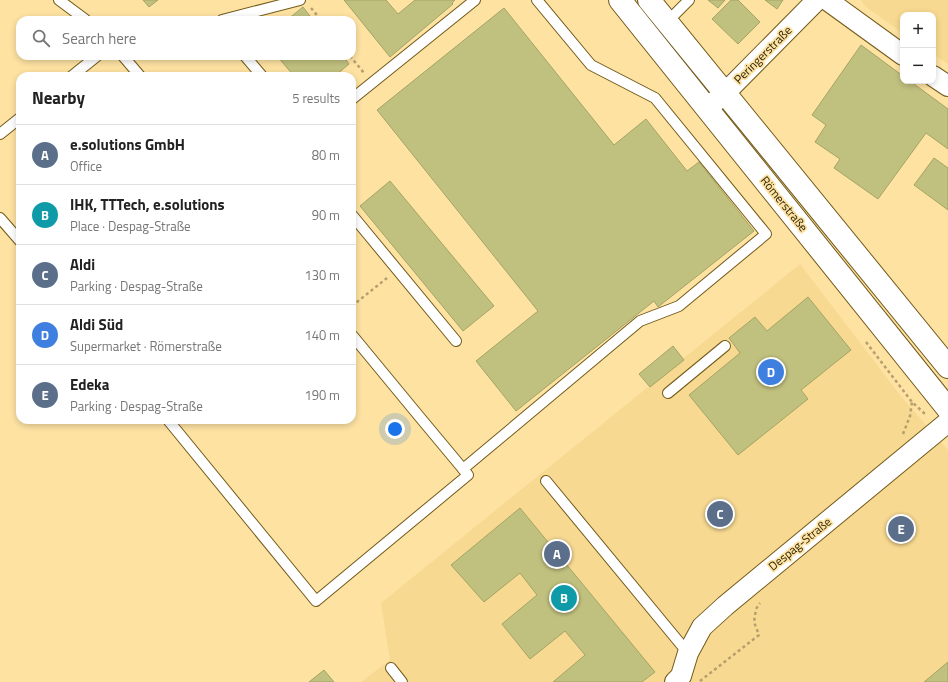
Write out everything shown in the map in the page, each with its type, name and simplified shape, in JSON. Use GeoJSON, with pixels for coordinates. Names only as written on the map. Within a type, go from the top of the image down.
{"type":"FeatureCollection","features":[{"type":"Feature","properties":{"kind":"main road","name":"Römerstraße"},"geometry":{"type":"LineString","coordinates":[[620,0],[948,409]]}},
{"type":"Feature","properties":{"kind":"main road","name":"Römerstraße"},"geometry":{"type":"LineString","coordinates":[[649,0],[948,367]]}},
{"type":"Feature","properties":{"kind":"street","name":"Peringerstraße"},"geometry":{"type":"LineString","coordinates":[[707,109],[725,94],[817,0]]}},
{"type":"Feature","properties":{"kind":"street"},"geometry":{"type":"LineString","coordinates":[[828,0],[900,54]]}},
{"type":"Feature","properties":{"kind":"street"},"geometry":{"type":"LineString","coordinates":[[936,78],[948,86]]}},
{"type":"Feature","properties":{"kind":"street","name":"Despag-Straße"},"geometry":{"type":"LineString","coordinates":[[675,682],[681,676],[688,653],[702,627],[707,622],[948,422]]}},
{"type":"Feature","properties":{"kind":"lane"},"geometry":{"type":"LineString","coordinates":[[59,0],[81,16]]}},
{"type":"Feature","properties":{"kind":"lane"},"geometry":{"type":"LineString","coordinates":[[356,96],[476,0]]}},
{"type":"Feature","properties":{"kind":"lane"},"geometry":{"type":"LineString","coordinates":[[463,469],[640,320],[679,306],[766,234],[655,98],[591,65],[538,0]]}},
{"type":"Feature","properties":{"kind":"lane"},"geometry":{"type":"LineString","coordinates":[[667,22],[689,0]]}},
{"type":"Feature","properties":{"kind":"lane"},"geometry":{"type":"LineString","coordinates":[[240,16],[304,2]]}},
{"type":"Feature","properties":{"kind":"lane"},"geometry":{"type":"LineString","coordinates":[[77,72],[92,60]]}},
{"type":"Feature","properties":{"kind":"lane"},"geometry":{"type":"LineString","coordinates":[[126,60],[137,72]]}},
{"type":"Feature","properties":{"kind":"lane"},"geometry":{"type":"LineString","coordinates":[[248,60],[259,72]]}},
{"type":"Feature","properties":{"kind":"lane"},"geometry":{"type":"LineString","coordinates":[[0,134],[16,121]]}},
{"type":"Feature","properties":{"kind":"lane"},"geometry":{"type":"LineString","coordinates":[[0,218],[16,236]]}},
{"type":"Feature","properties":{"kind":"lane"},"geometry":{"type":"LineString","coordinates":[[356,220],[456,341]]}},
{"type":"Feature","properties":{"kind":"lane"},"geometry":{"type":"LineString","coordinates":[[171,424],[316,602],[468,475],[356,339]]}},
{"type":"Feature","properties":{"kind":"lane"},"geometry":{"type":"LineString","coordinates":[[668,393],[725,346]]}},
{"type":"Feature","properties":{"kind":"lane"},"geometry":{"type":"LineString","coordinates":[[546,480],[688,653]]}},
{"type":"Feature","properties":{"kind":"lane"},"geometry":{"type":"LineString","coordinates":[[391,668],[402,682]]}},
{"type":"Feature","properties":{"kind":"path"},"geometry":{"type":"LineString","coordinates":[[304,2],[317,16]]}},
{"type":"Feature","properties":{"kind":"path"},"geometry":{"type":"LineString","coordinates":[[353,60],[372,83]]}},
{"type":"Feature","properties":{"kind":"path"},"geometry":{"type":"LineString","coordinates":[[356,303],[396,270]]}},
{"type":"Feature","properties":{"kind":"path"},"geometry":{"type":"LineString","coordinates":[[698,682],[759,634],[754,622],[756,609],[763,599]]}},
{"type":"Feature","properties":{"kind":"shaded area"},"geometry":{"type":"Polygon","coordinates":[[[861,0],[948,0],[948,64],[936,56],[936,12],[900,12],[900,31],[866,7],[861,0]]]}},
{"type":"Feature","properties":{"kind":"shaded area"},"geometry":{"type":"Polygon","coordinates":[[[800,264],[900,395],[948,450],[948,682],[361,682],[390,660],[381,603],[800,264]]]}},
{"type":"Feature","properties":{"kind":"building"},"geometry":{"type":"Polygon","coordinates":[[[143,0],[158,0],[149,7],[143,0]]]}},
{"type":"Feature","properties":{"kind":"building"},"geometry":{"type":"Polygon","coordinates":[[[344,0],[386,0],[398,14],[415,0],[455,0],[452,3],[453,4],[390,57],[344,0]]]}},
{"type":"Feature","properties":{"kind":"building"},"geometry":{"type":"Polygon","coordinates":[[[708,0],[725,0],[718,8],[708,0]]]}},
{"type":"Feature","properties":{"kind":"building"},"geometry":{"type":"Polygon","coordinates":[[[731,0],[738,0],[760,22],[738,44],[712,19],[731,0]]]}},
{"type":"Feature","properties":{"kind":"building"},"geometry":{"type":"Polygon","coordinates":[[[765,0],[783,0],[777,9],[765,0]]]}},
{"type":"Feature","properties":{"kind":"building"},"geometry":{"type":"Polygon","coordinates":[[[303,7],[310,16],[292,16],[303,7]]]}},
{"type":"Feature","properties":{"kind":"building"},"geometry":{"type":"Polygon","coordinates":[[[504,8],[614,145],[646,119],[687,171],[699,162],[754,231],[658,307],[654,301],[516,411],[476,361],[538,311],[377,110],[504,8]]]}},
{"type":"Feature","properties":{"kind":"building"},"geometry":{"type":"Polygon","coordinates":[[[861,45],[900,74],[900,84],[914,84],[948,109],[948,149],[926,133],[878,199],[834,168],[840,159],[815,142],[826,125],[812,115],[861,45]]]}},
{"type":"Feature","properties":{"kind":"building"},"geometry":{"type":"Polygon","coordinates":[[[280,60],[346,60],[349,64],[340,72],[291,72],[280,60]]]}},
{"type":"Feature","properties":{"kind":"building"},"geometry":{"type":"Polygon","coordinates":[[[934,158],[948,168],[948,210],[914,185],[934,158]]]}},
{"type":"Feature","properties":{"kind":"building"},"geometry":{"type":"Polygon","coordinates":[[[390,181],[494,306],[463,331],[360,206],[390,181]]]}},
{"type":"Feature","properties":{"kind":"building"},"geometry":{"type":"Polygon","coordinates":[[[808,297],[851,350],[801,390],[808,399],[738,455],[689,395],[740,353],[729,338],[755,317],[767,331],[808,297]]]}},
{"type":"Feature","properties":{"kind":"building"},"geometry":{"type":"Polygon","coordinates":[[[673,346],[684,360],[650,387],[639,374],[673,346]]]}},
{"type":"Feature","properties":{"kind":"building"},"geometry":{"type":"Polygon","coordinates":[[[520,508],[655,672],[642,682],[553,682],[585,655],[565,631],[530,659],[502,624],[537,595],[520,573],[484,602],[451,565],[520,508]]]}},
{"type":"Feature","properties":{"kind":"building"},"geometry":{"type":"Polygon","coordinates":[[[948,662],[948,682],[924,682],[948,662]]]}},
{"type":"Feature","properties":{"kind":"building"},"geometry":{"type":"Polygon","coordinates":[[[324,670],[334,682],[309,682],[324,670]]]}},
{"type":"Feature","properties":{"kind":"place","name":"Aldi Süd"},"geometry":{"type":"Point","coordinates":[771,372]}},
{"type":"Feature","properties":{"kind":"place","name":"Aldi"},"geometry":{"type":"Point","coordinates":[720,514]}},
{"type":"Feature","properties":{"kind":"place","name":"Edeka"},"geometry":{"type":"Point","coordinates":[901,529]}},
{"type":"Feature","properties":{"kind":"place","name":"e.solutions GmbH"},"geometry":{"type":"Point","coordinates":[557,554]}},
{"type":"Feature","properties":{"kind":"place","name":"IHK, TTTech, e.solutions"},"geometry":{"type":"Point","coordinates":[564,598]}}]}
